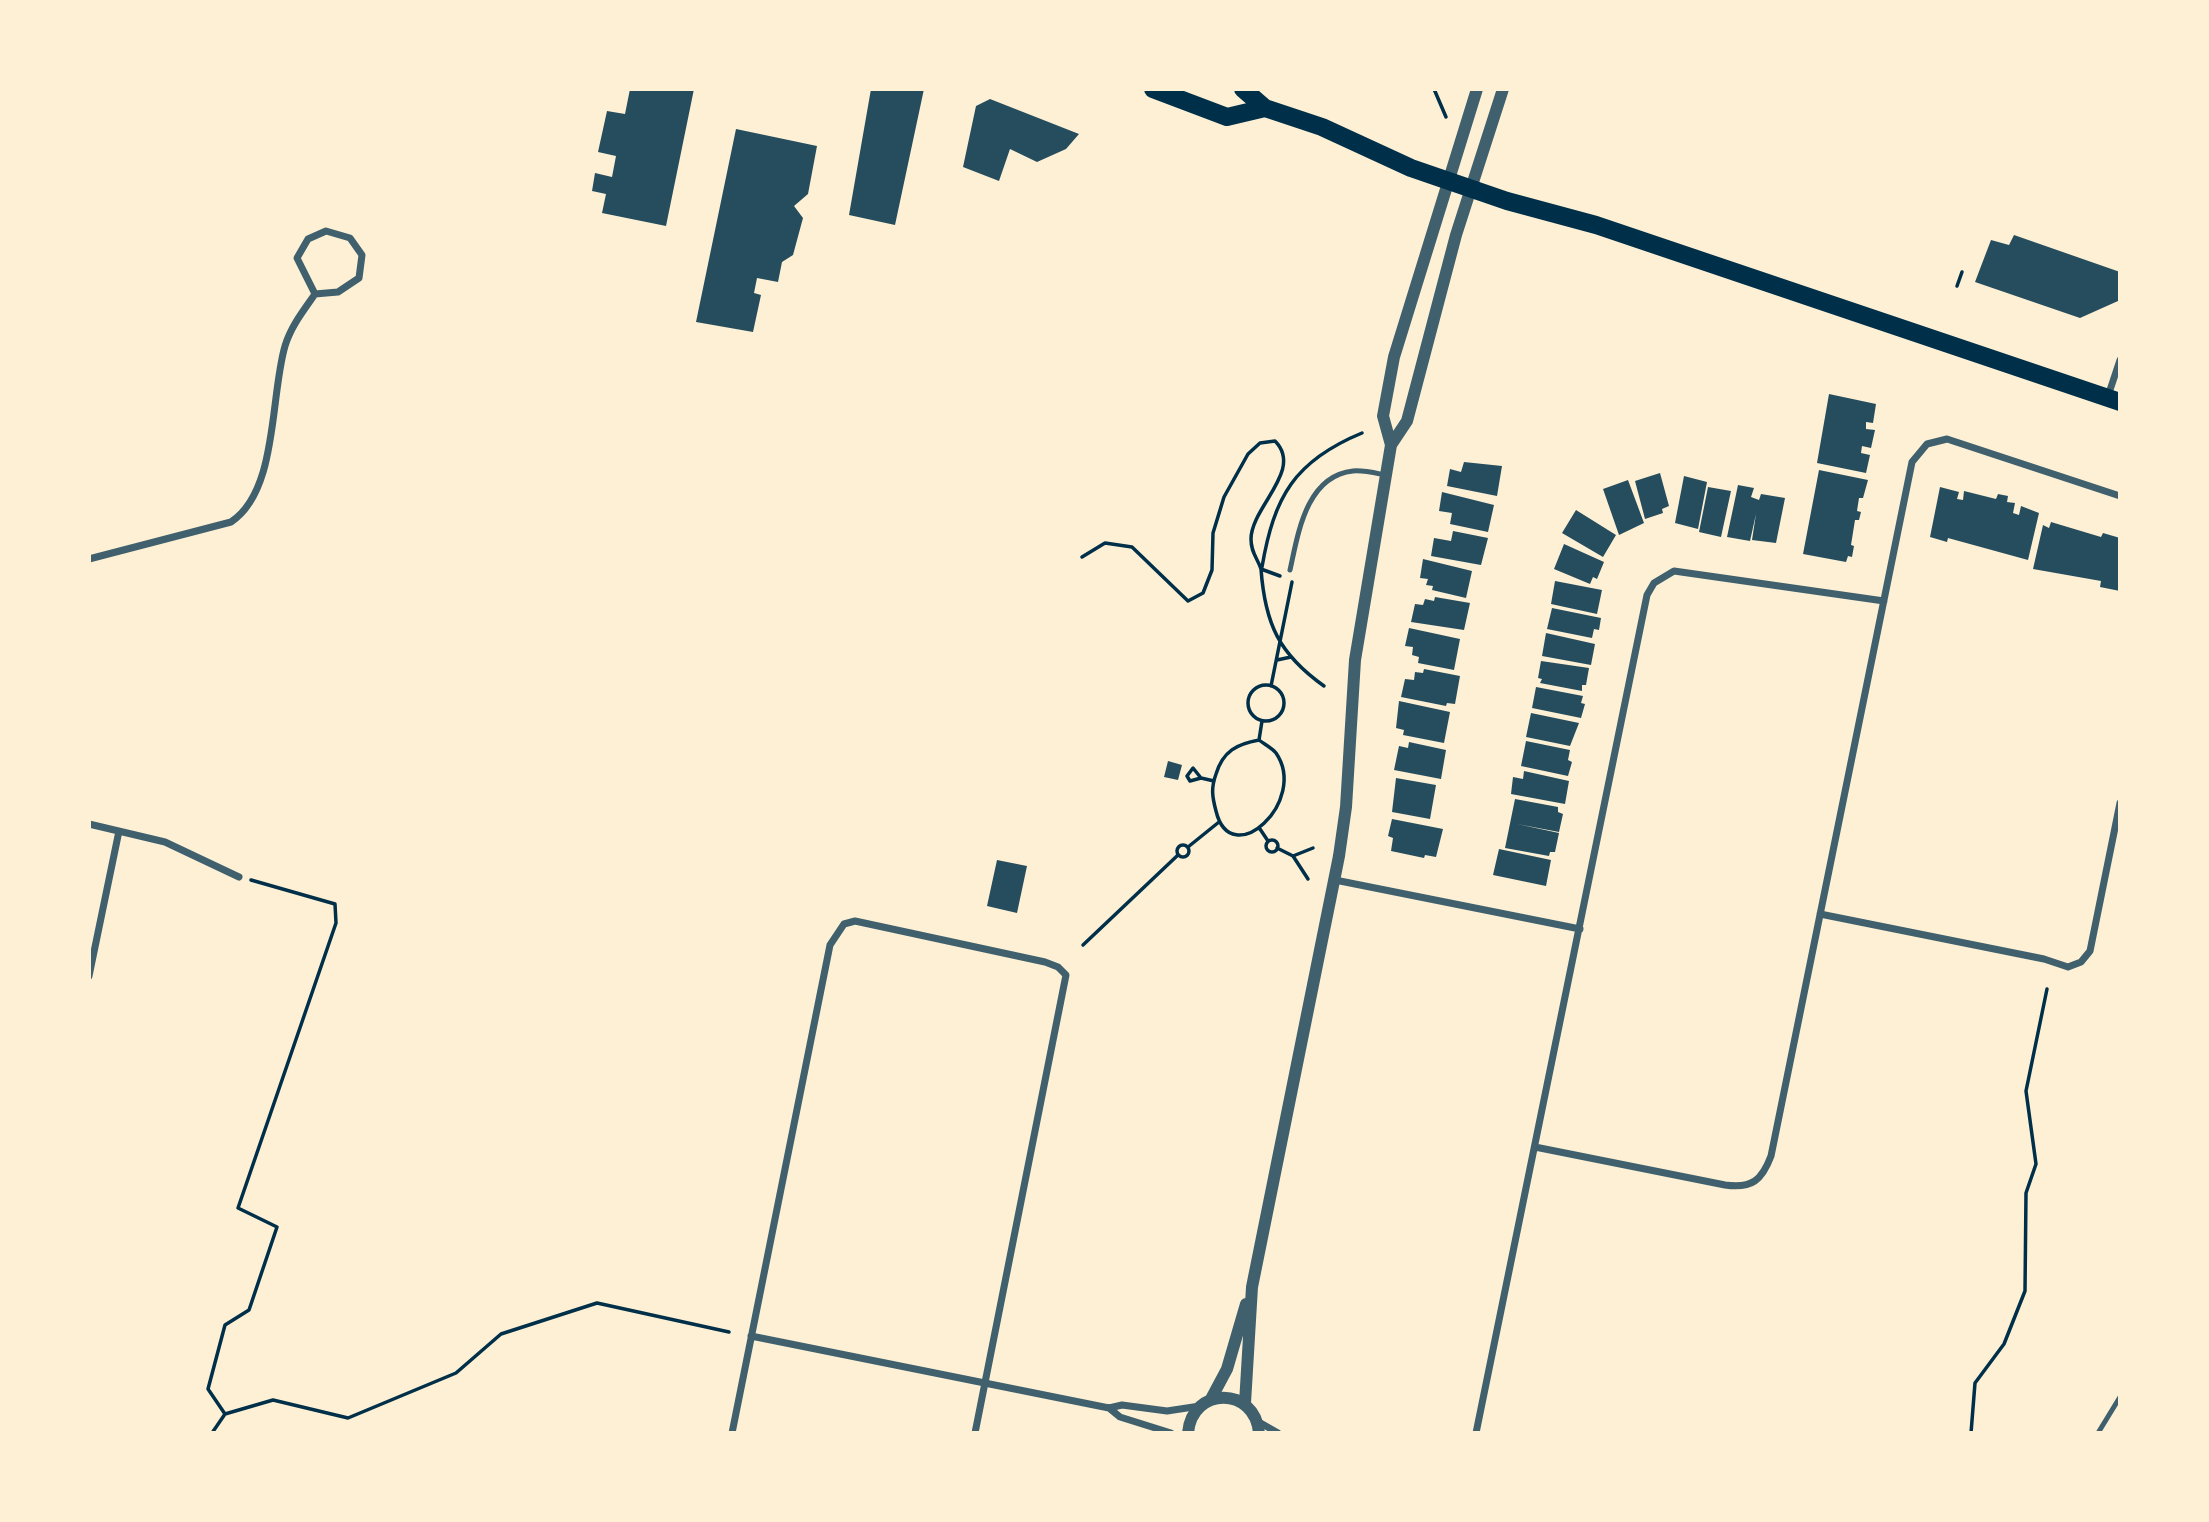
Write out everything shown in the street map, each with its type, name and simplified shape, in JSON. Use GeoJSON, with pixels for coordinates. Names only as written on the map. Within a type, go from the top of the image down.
{"type":"FeatureCollection","features":[{"type":"Feature","properties":{"kind":"main road"},"geometry":{"type":"LineString","coordinates":[[1153,89],[1227,117],[1265,108]]}},
{"type":"Feature","properties":{"kind":"main road"},"geometry":{"type":"LineString","coordinates":[[1243,89],[1265,108],[1322,127],[1411,168],[1472,189],[1596,225],[2114,400]]}},
{"type":"Feature","properties":{"kind":"street"},"geometry":{"type":"LineString","coordinates":[[1391,445],[1383,416],[1394,358],[1477,89]]}},
{"type":"Feature","properties":{"kind":"street"},"geometry":{"type":"LineString","coordinates":[[1188,1433],[1192,1417],[1205,1403],[1227,1369],[1252,1287],[1335,880],[1346,807],[1355,660],[1391,445],[1406,421],[1425,343],[1503,89]]}},
{"type":"Feature","properties":{"kind":"street"},"geometry":{"type":"LineString","coordinates":[[326,231],[350,238],[362,255],[359,278],[338,292],[315,294],[297,258],[308,239],[326,231]]}},
{"type":"Feature","properties":{"kind":"street"},"geometry":{"type":"LineString","coordinates":[[89,559],[231,522],[248,507],[263,471],[286,345],[315,294]]}},
{"type":"Feature","properties":{"kind":"street"},"geometry":{"type":"LineString","coordinates":[[2114,400],[2120,360]]}},
{"type":"Feature","properties":{"kind":"street"},"geometry":{"type":"LineString","coordinates":[[1535,1147],[1741,1187],[1755,1183],[1765,1173],[1771,1156],[1912,462],[1919,451],[1935,439],[1959,442],[2120,496]]}},
{"type":"Feature","properties":{"kind":"street"},"geometry":{"type":"LineString","coordinates":[[1476,1433],[1647,595],[1654,583],[1674,571],[1884,601]]}},
{"type":"Feature","properties":{"kind":"street"},"geometry":{"type":"LineString","coordinates":[[1820,914],[2043,959],[2068,967],[2081,962],[2090,951],[2120,803]]}},
{"type":"Feature","properties":{"kind":"street"},"geometry":{"type":"LineString","coordinates":[[89,824],[165,842],[239,877]]}},
{"type":"Feature","properties":{"kind":"street"},"geometry":{"type":"LineString","coordinates":[[89,976],[119,831]]}},
{"type":"Feature","properties":{"kind":"street"},"geometry":{"type":"LineString","coordinates":[[1335,880],[1580,929]]}},
{"type":"Feature","properties":{"kind":"street"},"geometry":{"type":"LineString","coordinates":[[732,1433],[830,945],[844,924],[855,922],[1045,962],[1058,967],[1066,975],[975,1433]]}},
{"type":"Feature","properties":{"kind":"street"},"geometry":{"type":"LineString","coordinates":[[1252,1287],[1245,1404],[1258,1427],[1278,1433]]}},
{"type":"Feature","properties":{"kind":"street"},"geometry":{"type":"LineString","coordinates":[[751,1336],[1109,1408],[1122,1405],[1167,1411],[1228,1397],[1245,1404]]}},
{"type":"Feature","properties":{"kind":"street"},"geometry":{"type":"LineString","coordinates":[[1109,1408],[1120,1416],[1171,1433]]}},
{"type":"Feature","properties":{"kind":"lane"},"geometry":{"type":"LineString","coordinates":[[1290,570],[1310,501],[1325,484],[1352,471],[1386,475]]}},
{"type":"Feature","properties":{"kind":"lane"},"geometry":{"type":"LineString","coordinates":[[2098,1433],[2120,1397]]}},
{"type":"Feature","properties":{"kind":"path"},"geometry":{"type":"LineString","coordinates":[[1434,89],[1446,117]]}},
{"type":"Feature","properties":{"kind":"path"},"geometry":{"type":"LineString","coordinates":[[1957,286],[1962,272]]}},
{"type":"Feature","properties":{"kind":"path"},"geometry":{"type":"LineString","coordinates":[[1324,686],[1298,668],[1280,643],[1264,605],[1261,569],[1269,525],[1298,474],[1327,450],[1362,433]]}},
{"type":"Feature","properties":{"kind":"path"},"geometry":{"type":"LineString","coordinates":[[1082,556],[1105,543],[1132,547],[1188,601],[1203,593],[1212,570],[1213,533],[1224,497],[1248,454],[1260,443],[1275,441],[1283,449],[1285,464],[1250,536],[1252,555],[1261,569],[1292,580],[1271,686]]}},
{"type":"Feature","properties":{"kind":"path"},"geometry":{"type":"LineString","coordinates":[[1277,660],[1291,657]]}},
{"type":"Feature","properties":{"kind":"path"},"geometry":{"type":"LineString","coordinates":[[1271,686],[1282,696],[1283,709],[1275,719],[1262,720],[1251,712],[1250,698],[1258,688],[1271,686]]}},
{"type":"Feature","properties":{"kind":"path"},"geometry":{"type":"LineString","coordinates":[[1259,740],[1262,720]]}},
{"type":"Feature","properties":{"kind":"path"},"geometry":{"type":"LineString","coordinates":[[1259,740],[1276,753],[1282,771],[1282,791],[1275,814],[1260,829],[1250,834],[1232,833],[1219,822],[1211,790],[1214,781],[1220,760],[1237,744],[1259,740]]}},
{"type":"Feature","properties":{"kind":"path"},"geometry":{"type":"LineString","coordinates":[[1201,778],[1195,782],[1185,775],[1193,768],[1201,778],[1214,781]]}},
{"type":"Feature","properties":{"kind":"path"},"geometry":{"type":"LineString","coordinates":[[1178,855],[1187,855],[1188,847],[1219,822]]}},
{"type":"Feature","properties":{"kind":"path"},"geometry":{"type":"LineString","coordinates":[[1260,829],[1268,841],[1268,850],[1277,848],[1293,856],[1308,879]]}},
{"type":"Feature","properties":{"kind":"path"},"geometry":{"type":"LineString","coordinates":[[1268,841],[1276,841],[1277,848]]}},
{"type":"Feature","properties":{"kind":"path"},"geometry":{"type":"LineString","coordinates":[[1083,945],[1178,855],[1179,846],[1188,847]]}},
{"type":"Feature","properties":{"kind":"path"},"geometry":{"type":"LineString","coordinates":[[1293,856],[1313,848]]}},
{"type":"Feature","properties":{"kind":"path"},"geometry":{"type":"LineString","coordinates":[[225,1414],[208,1389],[225,1325],[249,1310],[276,1227],[238,1208],[336,923],[335,904],[239,877]]}},
{"type":"Feature","properties":{"kind":"path"},"geometry":{"type":"LineString","coordinates":[[1971,1433],[1975,1383],[2004,1344],[2025,1291],[2026,1194],[2036,1164],[2026,1091],[2047,989]]}},
{"type":"Feature","properties":{"kind":"path"},"geometry":{"type":"LineString","coordinates":[[212,1433],[225,1414],[273,1400],[348,1418],[456,1373],[501,1334],[597,1303],[729,1332]]}},
{"type":"Feature","properties":{"kind":"building"},"geometry":{"type":"Polygon","coordinates":[[[630,89],[694,89],[666,226],[602,213],[606,194],[592,191],[595,173],[612,177],[616,156],[598,152],[607,111],[625,114],[630,89]]]}},
{"type":"Feature","properties":{"kind":"building"},"geometry":{"type":"Polygon","coordinates":[[[871,89],[924,89],[895,225],[849,215],[871,89]]]}},
{"type":"Feature","properties":{"kind":"building"},"geometry":{"type":"Polygon","coordinates":[[[990,99],[1079,134],[1066,149],[1037,162],[1010,149],[999,181],[963,167],[976,106],[990,99]]]}},
{"type":"Feature","properties":{"kind":"building"},"geometry":{"type":"Polygon","coordinates":[[[736,129],[817,146],[808,194],[794,206],[803,218],[793,255],[782,262],[778,282],[757,278],[754,293],[761,295],[753,332],[696,322],[736,129]]]}},
{"type":"Feature","properties":{"kind":"building"},"geometry":{"type":"Polygon","coordinates":[[[2014,235],[2120,272],[2118,301],[2080,318],[1975,282],[1991,240],[2009,245],[2014,235]]]}},
{"type":"Feature","properties":{"kind":"building"},"geometry":{"type":"Polygon","coordinates":[[[1829,394],[1876,404],[1873,423],[1866,422],[1866,429],[1875,430],[1871,448],[1862,446],[1861,453],[1870,455],[1866,473],[1817,463],[1829,394]]]}},
{"type":"Feature","properties":{"kind":"building"},"geometry":{"type":"Polygon","coordinates":[[[1464,462],[1502,466],[1497,496],[1447,486],[1450,469],[1461,472],[1464,462]]]}},
{"type":"Feature","properties":{"kind":"building"},"geometry":{"type":"Polygon","coordinates":[[[1819,470],[1868,480],[1863,498],[1859,498],[1857,511],[1861,512],[1859,520],[1855,520],[1852,557],[1848,556],[1846,562],[1803,554],[1819,470]]]}},
{"type":"Feature","properties":{"kind":"building"},"geometry":{"type":"Polygon","coordinates":[[[1660,473],[1669,506],[1662,509],[1663,513],[1645,519],[1635,481],[1660,473]]]}},
{"type":"Feature","properties":{"kind":"building"},"geometry":{"type":"Polygon","coordinates":[[[1684,476],[1707,482],[1698,529],[1675,523],[1684,476]]]}},
{"type":"Feature","properties":{"kind":"building"},"geometry":{"type":"Polygon","coordinates":[[[1628,480],[1644,523],[1619,535],[1603,489],[1628,480]]]}},
{"type":"Feature","properties":{"kind":"building"},"geometry":{"type":"Polygon","coordinates":[[[1738,485],[1754,488],[1751,497],[1759,500],[1761,494],[1785,498],[1776,543],[1752,540],[1756,514],[1750,541],[1727,537],[1738,485]]]}},
{"type":"Feature","properties":{"kind":"building"},"geometry":{"type":"Polygon","coordinates":[[[1708,487],[1731,491],[1721,537],[1699,532],[1708,487]]]}},
{"type":"Feature","properties":{"kind":"building"},"geometry":{"type":"Polygon","coordinates":[[[1940,487],[1959,492],[1957,499],[1963,500],[1964,491],[1996,499],[1998,494],[2008,496],[2007,502],[2015,503],[2013,513],[2019,515],[2021,506],[2039,513],[2028,560],[1948,538],[1947,542],[1930,537],[1940,487]]]}},
{"type":"Feature","properties":{"kind":"building"},"geometry":{"type":"Polygon","coordinates":[[[1442,492],[1494,505],[1488,532],[1450,524],[1452,513],[1439,511],[1442,492]]]}},
{"type":"Feature","properties":{"kind":"building"},"geometry":{"type":"Polygon","coordinates":[[[1576,510],[1616,535],[1603,557],[1562,533],[1576,510]]]}},
{"type":"Feature","properties":{"kind":"building"},"geometry":{"type":"Polygon","coordinates":[[[2051,522],[2101,537],[2103,533],[2120,538],[2120,591],[2100,587],[2101,581],[2033,569],[2043,525],[2049,528],[2051,522]]]}},
{"type":"Feature","properties":{"kind":"building"},"geometry":{"type":"Polygon","coordinates":[[[1453,531],[1488,538],[1481,565],[1431,556],[1434,538],[1451,541],[1453,531]]]}},
{"type":"Feature","properties":{"kind":"building"},"geometry":{"type":"Polygon","coordinates":[[[1564,544],[1604,562],[1597,579],[1593,577],[1590,584],[1554,569],[1564,544]]]}},
{"type":"Feature","properties":{"kind":"building"},"geometry":{"type":"Polygon","coordinates":[[[1423,559],[1472,571],[1466,598],[1432,590],[1433,586],[1426,585],[1428,579],[1420,578],[1423,559]]]}},
{"type":"Feature","properties":{"kind":"building"},"geometry":{"type":"Polygon","coordinates":[[[1555,581],[1602,590],[1597,614],[1551,604],[1555,581]]]}},
{"type":"Feature","properties":{"kind":"building"},"geometry":{"type":"Polygon","coordinates":[[[1435,597],[1470,603],[1464,630],[1411,622],[1415,604],[1423,605],[1425,599],[1434,601],[1435,597]]]}},
{"type":"Feature","properties":{"kind":"building"},"geometry":{"type":"Polygon","coordinates":[[[1552,608],[1601,618],[1599,630],[1594,629],[1592,638],[1547,629],[1552,608]]]}},
{"type":"Feature","properties":{"kind":"building"},"geometry":{"type":"Polygon","coordinates":[[[1409,628],[1460,639],[1454,670],[1418,663],[1419,657],[1412,655],[1413,647],[1405,646],[1409,628]]]}},
{"type":"Feature","properties":{"kind":"building"},"geometry":{"type":"Polygon","coordinates":[[[1546,633],[1595,644],[1591,665],[1542,656],[1546,633]]]}},
{"type":"Feature","properties":{"kind":"building"},"geometry":{"type":"Polygon","coordinates":[[[1541,661],[1589,668],[1586,685],[1582,685],[1582,691],[1540,683],[1542,679],[1538,678],[1541,661]]]}},
{"type":"Feature","properties":{"kind":"building"},"geometry":{"type":"Polygon","coordinates":[[[1424,669],[1460,676],[1455,704],[1447,703],[1446,706],[1401,697],[1405,679],[1414,680],[1415,672],[1423,673],[1424,669]]]}},
{"type":"Feature","properties":{"kind":"building"},"geometry":{"type":"Polygon","coordinates":[[[1536,687],[1583,696],[1581,703],[1585,704],[1581,718],[1532,708],[1536,687]]]}},
{"type":"Feature","properties":{"kind":"building"},"geometry":{"type":"Polygon","coordinates":[[[1399,701],[1450,712],[1444,743],[1403,735],[1404,730],[1396,728],[1399,701]]]}},
{"type":"Feature","properties":{"kind":"building"},"geometry":{"type":"Polygon","coordinates":[[[1531,713],[1579,723],[1570,746],[1526,737],[1531,713]]]}},
{"type":"Feature","properties":{"kind":"building"},"geometry":{"type":"Polygon","coordinates":[[[1526,741],[1570,750],[1568,760],[1572,762],[1568,776],[1521,766],[1526,741]]]}},
{"type":"Feature","properties":{"kind":"building"},"geometry":{"type":"Polygon","coordinates":[[[1409,742],[1446,750],[1441,779],[1394,770],[1399,746],[1408,748],[1409,742]]]}},
{"type":"Feature","properties":{"kind":"building"},"geometry":{"type":"Polygon","coordinates":[[[1168,761],[1182,765],[1178,780],[1164,777],[1168,761]]]}},
{"type":"Feature","properties":{"kind":"building"},"geometry":{"type":"Polygon","coordinates":[[[1524,771],[1569,781],[1565,804],[1511,794],[1513,777],[1523,779],[1524,771]]]}},
{"type":"Feature","properties":{"kind":"building"},"geometry":{"type":"Polygon","coordinates":[[[1396,778],[1436,785],[1430,819],[1392,812],[1396,778]]]}},
{"type":"Feature","properties":{"kind":"building"},"geometry":{"type":"Polygon","coordinates":[[[1515,799],[1558,807],[1558,812],[1563,814],[1559,832],[1517,824],[1559,833],[1555,852],[1550,852],[1549,856],[1505,848],[1515,799]]]}},
{"type":"Feature","properties":{"kind":"building"},"geometry":{"type":"Polygon","coordinates":[[[1392,819],[1443,829],[1436,857],[1425,855],[1424,858],[1391,851],[1393,838],[1388,836],[1392,819]]]}},
{"type":"Feature","properties":{"kind":"building"},"geometry":{"type":"Polygon","coordinates":[[[1499,849],[1551,860],[1546,886],[1493,875],[1499,849]]]}},
{"type":"Feature","properties":{"kind":"building"},"geometry":{"type":"Polygon","coordinates":[[[997,860],[1027,866],[1017,913],[987,906],[997,860]]]}}]}
